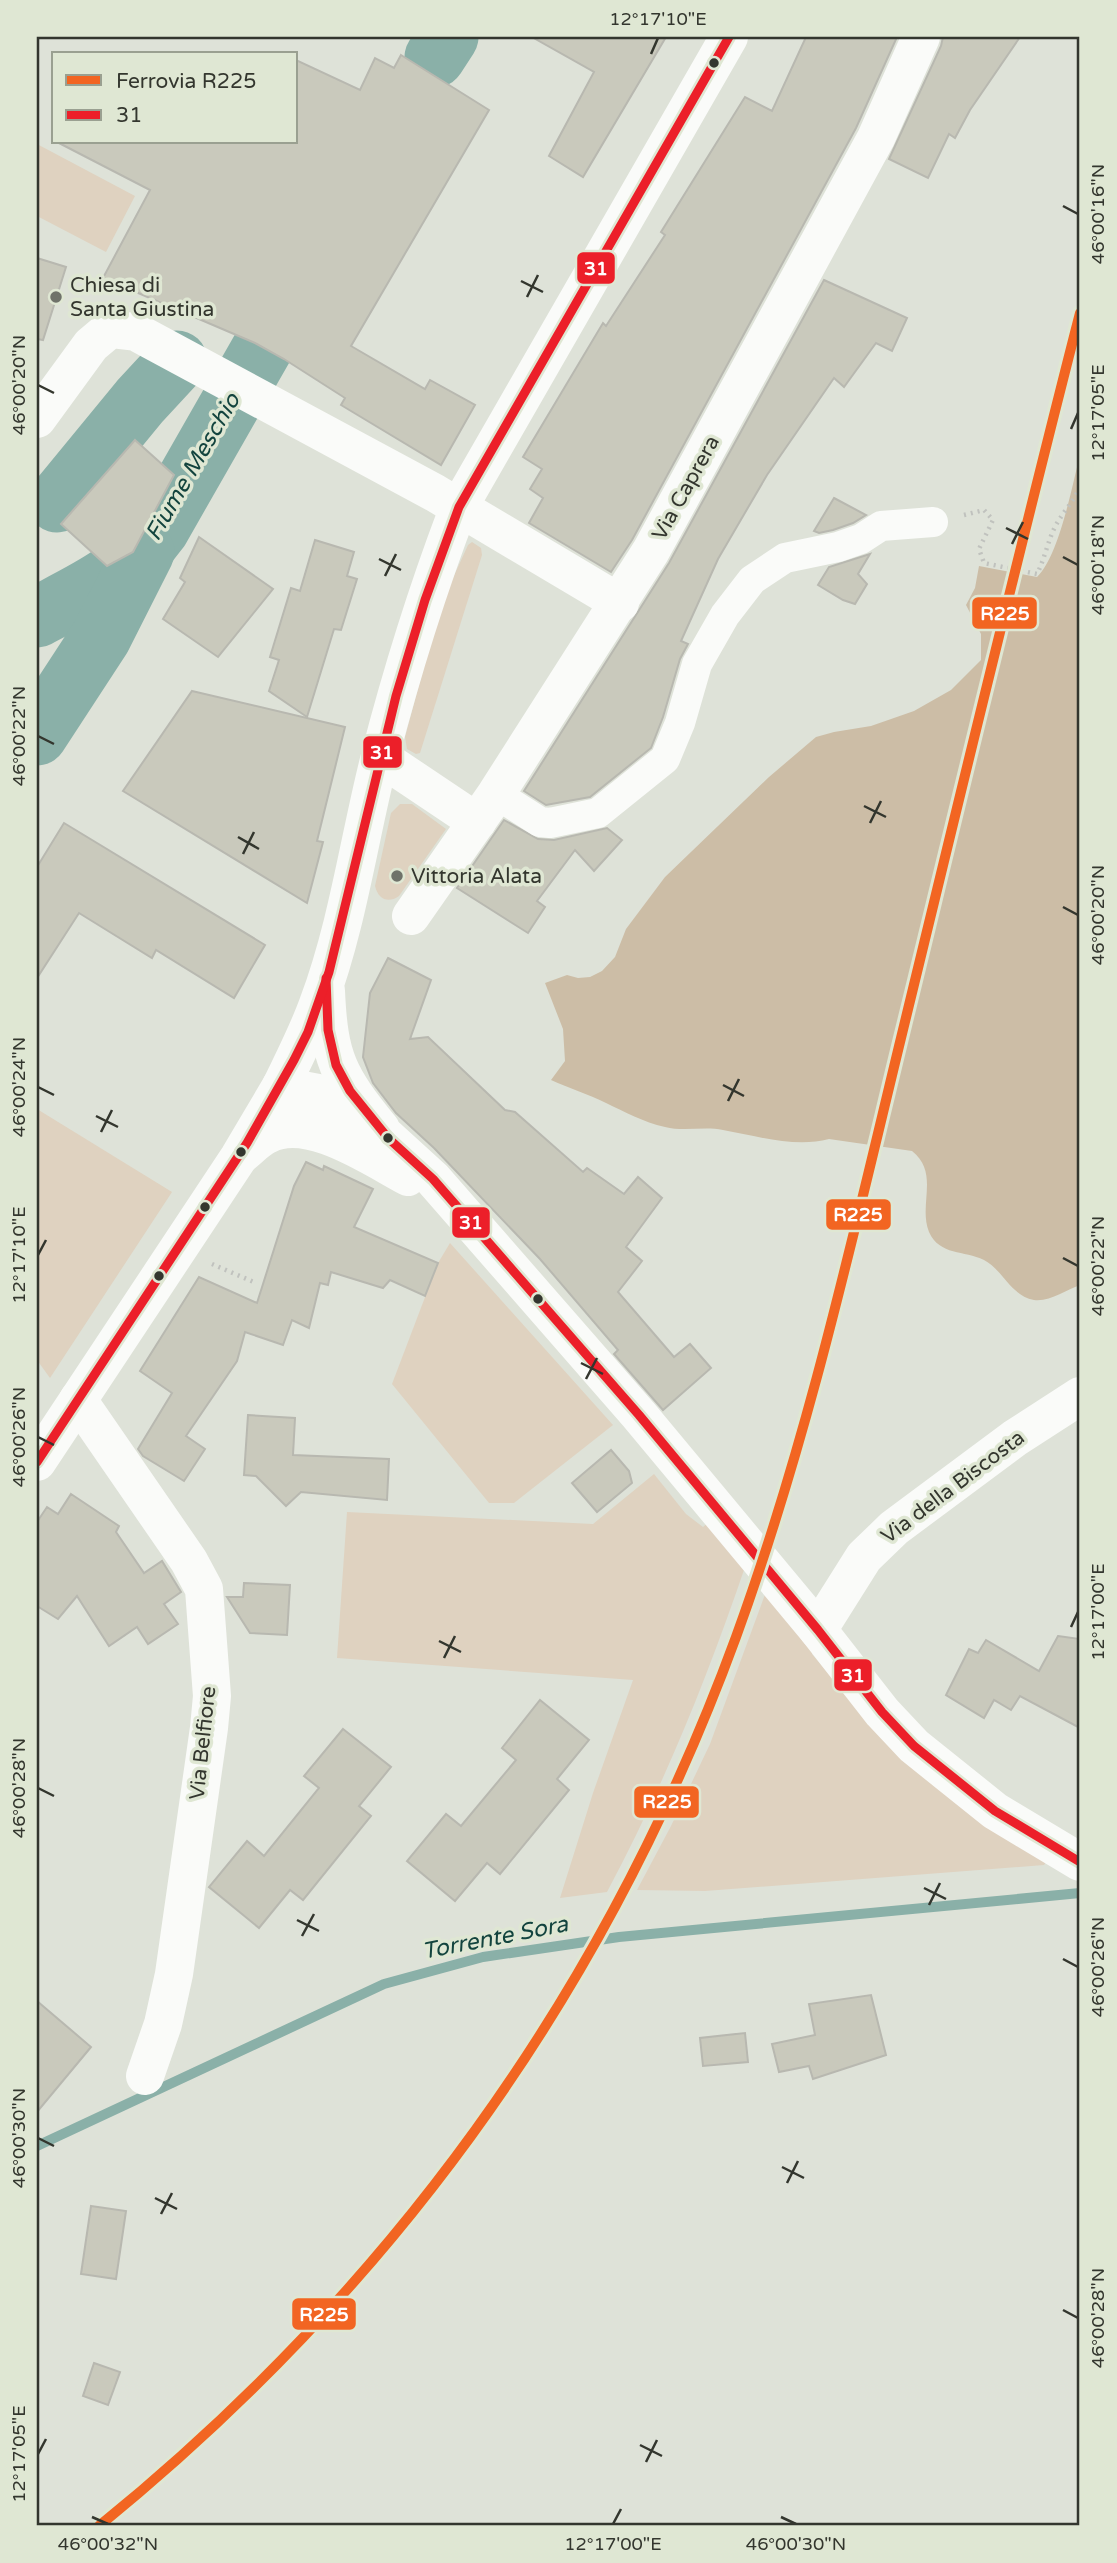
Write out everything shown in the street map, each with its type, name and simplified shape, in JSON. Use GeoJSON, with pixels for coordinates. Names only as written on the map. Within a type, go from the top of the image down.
{"type":"FeatureCollection","features":[{"type":"Feature","properties":{"kind":"street"},"geometry":{"type":"LineString","coordinates":[[37,1462],[239,1157],[281,1086],[301,1045],[340,932],[380,757],[432,577],[459,507],[729,37]]}},
{"type":"Feature","properties":{"kind":"street","name":"Via Caprera"},"geometry":{"type":"LineString","coordinates":[[411,916],[486,808],[620,603],[719,429],[870,150],[920,37]]}},
{"type":"Feature","properties":{"kind":"street"},"geometry":{"type":"LineString","coordinates":[[37,419],[91,345],[110,329],[136,332],[459,507],[620,603]]}},
{"type":"Feature","properties":{"kind":"street"},"geometry":{"type":"LineString","coordinates":[[380,757],[486,808],[550,823],[598,813],[665,758],[680,723],[697,664],[725,615],[752,580],[785,558],[861,540],[881,526],[933,522]]}},
{"type":"Feature","properties":{"kind":"street"},"geometry":{"type":"LineString","coordinates":[[326,978],[328,1030],[336,1065],[351,1091],[388,1138]]}},
{"type":"Feature","properties":{"kind":"street"},"geometry":{"type":"LineString","coordinates":[[281,1086],[318,1093],[346,1108],[388,1138],[433,1179],[639,1415],[818,1630],[882,1712],[914,1746],[995,1811],[1077,1861]]}},
{"type":"Feature","properties":{"kind":"street"},"geometry":{"type":"LineString","coordinates":[[281,1086],[320,1129],[410,1178],[478,1233]]}},
{"type":"Feature","properties":{"kind":"street"},"geometry":{"type":"LineString","coordinates":[[239,1157],[268,1134],[288,1129],[309,1130],[339,1140]]}},
{"type":"Feature","properties":{"kind":"street","name":"Via della Biscosta"},"geometry":{"type":"LineString","coordinates":[[818,1630],[864,1557],[894,1528],[1015,1438],[1080,1396]]}},
{"type":"Feature","properties":{"kind":"street","name":"Via Belfiore"},"geometry":{"type":"LineString","coordinates":[[78,1400],[189,1560],[204,1590],[212,1696],[209,1728],[174,1974],[163,2024],[145,2076]]}},
{"type":"Feature","properties":{"kind":"path"},"geometry":{"type":"LineString","coordinates":[[933,522],[984,510],[993,520],[978,549],[984,563],[1037,574],[1046,556],[1053,530],[1074,501],[1080,487]]}},
{"type":"Feature","properties":{"kind":"path"},"geometry":{"type":"LineString","coordinates":[[206,1261],[256,1283]]}},
{"type":"Feature","properties":{"kind":"shaded area"},"geometry":{"type":"Polygon","coordinates":[[[37,144],[135,196],[106,252],[37,216],[37,144]]]}},
{"type":"Feature","properties":{"kind":"shaded area"},"geometry":{"type":"Polygon","coordinates":[[[1080,455],[1080,1285],[1052,1297],[1034,1300],[1026,1298],[1013,1288],[991,1264],[946,1249],[934,1240],[926,1222],[925,1169],[912,1151],[829,1139],[789,1142],[716,1129],[665,1127],[642,1120],[551,1080],[565,1061],[563,1029],[545,983],[567,975],[590,977],[602,971],[615,957],[626,929],[665,877],[769,777],[816,737],[871,726],[914,711],[951,690],[981,660],[981,634],[966,605],[975,588],[979,566],[1037,577],[1045,567],[1058,537],[1080,455]]]}},
{"type":"Feature","properties":{"kind":"shaded area"},"geometry":{"type":"Polygon","coordinates":[[[472,542],[481,548],[482,555],[420,753],[416,754],[407,749],[405,737],[436,622],[447,591],[468,545],[472,542]]]}},
{"type":"Feature","properties":{"kind":"shaded area"},"geometry":{"type":"Polygon","coordinates":[[[400,804],[412,804],[446,829],[399,896],[387,900],[378,894],[375,886],[391,813],[400,804]]]}},
{"type":"Feature","properties":{"kind":"shaded area"},"geometry":{"type":"Polygon","coordinates":[[[37,1109],[172,1192],[50,1378],[37,1360],[37,1109]]]}},
{"type":"Feature","properties":{"kind":"shaded area"},"geometry":{"type":"Polygon","coordinates":[[[450,1243],[613,1425],[514,1503],[489,1503],[392,1384],[438,1263],[450,1243]]]}},
{"type":"Feature","properties":{"kind":"shaded area"},"geometry":{"type":"Polygon","coordinates":[[[654,1474],[686,1514],[703,1527],[709,1522],[746,1564],[683,1731],[607,1892],[560,1898],[633,1680],[337,1658],[347,1512],[593,1524],[654,1474]]]}},
{"type":"Feature","properties":{"kind":"shaded area"},"geometry":{"type":"Polygon","coordinates":[[[767,1589],[814,1642],[812,1654],[886,1742],[1048,1859],[1044,1865],[705,1891],[637,1890],[710,1744],[767,1589]]]}},
{"type":"Feature","properties":{"kind":"building"},"geometry":{"type":"Polygon","coordinates":[[[532,37],[666,37],[583,177],[549,156],[594,72],[532,37]]]}},
{"type":"Feature","properties":{"kind":"building"},"geometry":{"type":"Polygon","coordinates":[[[806,37],[897,37],[856,128],[632,540],[611,572],[529,523],[543,498],[530,489],[542,469],[523,457],[603,323],[606,326],[665,235],[661,232],[745,97],[772,111],[806,37]]]}},
{"type":"Feature","properties":{"kind":"building"},"geometry":{"type":"Polygon","coordinates":[[[943,37],[1020,37],[970,110],[955,138],[949,134],[928,178],[889,159],[943,37]]]}},
{"type":"Feature","properties":{"kind":"building"},"geometry":{"type":"Polygon","coordinates":[[[401,55],[489,110],[351,346],[425,389],[430,380],[475,405],[441,465],[341,405],[345,398],[284,359],[255,343],[103,278],[150,190],[61,144],[298,144],[298,61],[360,90],[375,58],[394,68],[401,55]]]}},
{"type":"Feature","properties":{"kind":"building"},"geometry":{"type":"Polygon","coordinates":[[[37,258],[66,267],[43,340],[37,339],[37,258]]]}},
{"type":"Feature","properties":{"kind":"building"},"geometry":{"type":"Polygon","coordinates":[[[824,280],[907,318],[892,351],[876,343],[844,387],[834,378],[767,475],[718,559],[681,641],[688,644],[680,659],[651,748],[590,797],[546,805],[524,791],[669,563],[824,280]]]}},
{"type":"Feature","properties":{"kind":"building"},"geometry":{"type":"Polygon","coordinates":[[[135,440],[174,475],[133,552],[107,566],[61,524],[135,440]]]}},
{"type":"Feature","properties":{"kind":"building"},"geometry":{"type":"Polygon","coordinates":[[[834,498],[866,515],[833,530],[819,533],[814,531],[834,498]]]}},
{"type":"Feature","properties":{"kind":"building"},"geometry":{"type":"Polygon","coordinates":[[[199,537],[273,589],[218,657],[163,619],[185,582],[180,578],[199,537]]]}},
{"type":"Feature","properties":{"kind":"building"},"geometry":{"type":"Polygon","coordinates":[[[315,540],[354,552],[347,576],[357,579],[341,630],[334,629],[307,717],[269,691],[279,660],[270,657],[291,588],[300,591],[315,540]]]}},
{"type":"Feature","properties":{"kind":"building"},"geometry":{"type":"Polygon","coordinates":[[[870,554],[858,574],[867,584],[855,604],[818,585],[829,567],[870,554]]]}},
{"type":"Feature","properties":{"kind":"building"},"geometry":{"type":"Polygon","coordinates":[[[192,691],[345,727],[317,841],[323,842],[307,903],[123,791],[192,691]]]}},
{"type":"Feature","properties":{"kind":"building"},"geometry":{"type":"Polygon","coordinates":[[[504,820],[538,839],[554,840],[607,828],[622,840],[594,871],[575,850],[537,901],[545,907],[528,933],[457,888],[504,820]]]}},
{"type":"Feature","properties":{"kind":"building"},"geometry":{"type":"Polygon","coordinates":[[[64,823],[265,945],[234,998],[156,950],[152,958],[79,913],[37,978],[37,867],[64,823]]]}},
{"type":"Feature","properties":{"kind":"building"},"geometry":{"type":"Polygon","coordinates":[[[388,958],[431,980],[410,1039],[428,1037],[505,1110],[515,1112],[583,1172],[587,1168],[624,1194],[638,1177],[662,1198],[626,1247],[642,1261],[618,1292],[674,1357],[690,1344],[711,1368],[663,1410],[614,1354],[618,1350],[540,1259],[434,1148],[396,1113],[373,1083],[363,1057],[370,993],[388,958]]]}},
{"type":"Feature","properties":{"kind":"building"},"geometry":{"type":"Polygon","coordinates":[[[306,1162],[323,1170],[324,1166],[373,1189],[354,1227],[438,1263],[425,1296],[390,1280],[383,1288],[331,1272],[328,1285],[320,1283],[309,1328],[292,1320],[283,1345],[245,1332],[237,1361],[186,1436],[205,1449],[184,1481],[143,1456],[138,1449],[172,1393],[140,1371],[199,1277],[257,1303],[294,1186],[306,1162]]]}},
{"type":"Feature","properties":{"kind":"building"},"geometry":{"type":"Polygon","coordinates":[[[248,1415],[295,1418],[293,1455],[389,1459],[387,1500],[301,1492],[286,1506],[256,1476],[244,1475],[248,1415]]]}},
{"type":"Feature","properties":{"kind":"building"},"geometry":{"type":"Polygon","coordinates":[[[611,1450],[629,1471],[632,1483],[597,1512],[572,1483],[611,1450]]]}},
{"type":"Feature","properties":{"kind":"building"},"geometry":{"type":"Polygon","coordinates":[[[71,1494],[119,1526],[116,1532],[144,1573],[162,1561],[181,1592],[164,1604],[178,1624],[148,1644],[137,1627],[109,1646],[77,1596],[58,1619],[37,1606],[37,1522],[47,1507],[58,1514],[71,1494]]]}},
{"type":"Feature","properties":{"kind":"building"},"geometry":{"type":"Polygon","coordinates":[[[244,1583],[290,1585],[287,1635],[250,1633],[227,1597],[243,1597],[244,1583]]]}},
{"type":"Feature","properties":{"kind":"building"},"geometry":{"type":"Polygon","coordinates":[[[1058,1636],[1080,1639],[1080,1728],[1020,1696],[1011,1710],[994,1700],[984,1718],[946,1695],[969,1649],[978,1653],[986,1640],[1039,1671],[1058,1636]]]}},
{"type":"Feature","properties":{"kind":"building"},"geometry":{"type":"Polygon","coordinates":[[[540,1700],[589,1740],[557,1779],[569,1790],[500,1874],[487,1863],[455,1901],[407,1861],[446,1814],[461,1826],[516,1760],[502,1748],[540,1700]]]}},
{"type":"Feature","properties":{"kind":"building"},"geometry":{"type":"Polygon","coordinates":[[[343,1729],[391,1767],[359,1806],[371,1816],[303,1900],[290,1890],[259,1928],[209,1887],[247,1841],[264,1856],[319,1788],[304,1776],[343,1729]]]}},
{"type":"Feature","properties":{"kind":"building"},"geometry":{"type":"Polygon","coordinates":[[[871,1995],[886,2055],[813,2079],[809,2066],[779,2072],[772,2044],[815,2035],[809,2004],[871,1995]]]}},
{"type":"Feature","properties":{"kind":"building"},"geometry":{"type":"Polygon","coordinates":[[[37,2001],[91,2047],[37,2112],[37,2001]]]}},
{"type":"Feature","properties":{"kind":"building"},"geometry":{"type":"Polygon","coordinates":[[[745,2033],[748,2062],[703,2066],[700,2038],[745,2033]]]}},
{"type":"Feature","properties":{"kind":"building"},"geometry":{"type":"Polygon","coordinates":[[[91,2206],[126,2211],[116,2279],[81,2274],[91,2206]]]}},
{"type":"Feature","properties":{"kind":"building"},"geometry":{"type":"Polygon","coordinates":[[[94,2363],[120,2372],[108,2405],[83,2396],[94,2363]]]}},
{"type":"Feature","properties":{"kind":"waterway","name":"Fiume Meschio"},"geometry":{"type":"LineString","coordinates":[[435,57],[448,37]]}},
{"type":"Feature","properties":{"kind":"waterway","name":"Fiume Meschio"},"geometry":{"type":"LineString","coordinates":[[37,617],[104,580],[146,545],[159,529],[263,347]]}},
{"type":"Feature","properties":{"kind":"waterway"},"geometry":{"type":"LineString","coordinates":[[57,502],[140,401],[177,361]]}},
{"type":"Feature","properties":{"kind":"waterway"},"geometry":{"type":"LineString","coordinates":[[37,735],[101,637],[144,552]]}},
{"type":"Feature","properties":{"kind":"waterway","name":"Torrente Sora"},"geometry":{"type":"LineString","coordinates":[[37,2146],[384,1984],[483,1957],[619,1937],[1080,1893]]}},
{"type":"Feature","properties":{"kind":"rail line","name":"R225"},"geometry":{"type":"LineString","coordinates":[[99,2526],[205,2434],[304,2337],[395,2234],[479,2125],[555,2012],[623,1892],[683,1767],[736,1637],[761,1564],[785,1490],[827,1340],[1080,313]]}},
{"type":"Feature","properties":{"kind":"transit line","name":"31"},"geometry":{"type":"LineString","coordinates":[[37,1462],[247,1143],[308,1032],[329,972],[396,696],[425,600],[459,507],[729,37]]}},
{"type":"Feature","properties":{"kind":"transit line","name":"31"},"geometry":{"type":"LineString","coordinates":[[326,978],[328,1030],[336,1065],[350,1091],[388,1138],[433,1179],[639,1415],[818,1630],[882,1712],[914,1746],[995,1811],[1080,1862]]}},
{"type":"Feature","properties":{"kind":"place","name":"Chiesa di Santa Giustina"},"geometry":{"type":"Point","coordinates":[56,297]}},
{"type":"Feature","properties":{"kind":"place","name":"Vittoria Alata"},"geometry":{"type":"Point","coordinates":[397,876]}}]}
